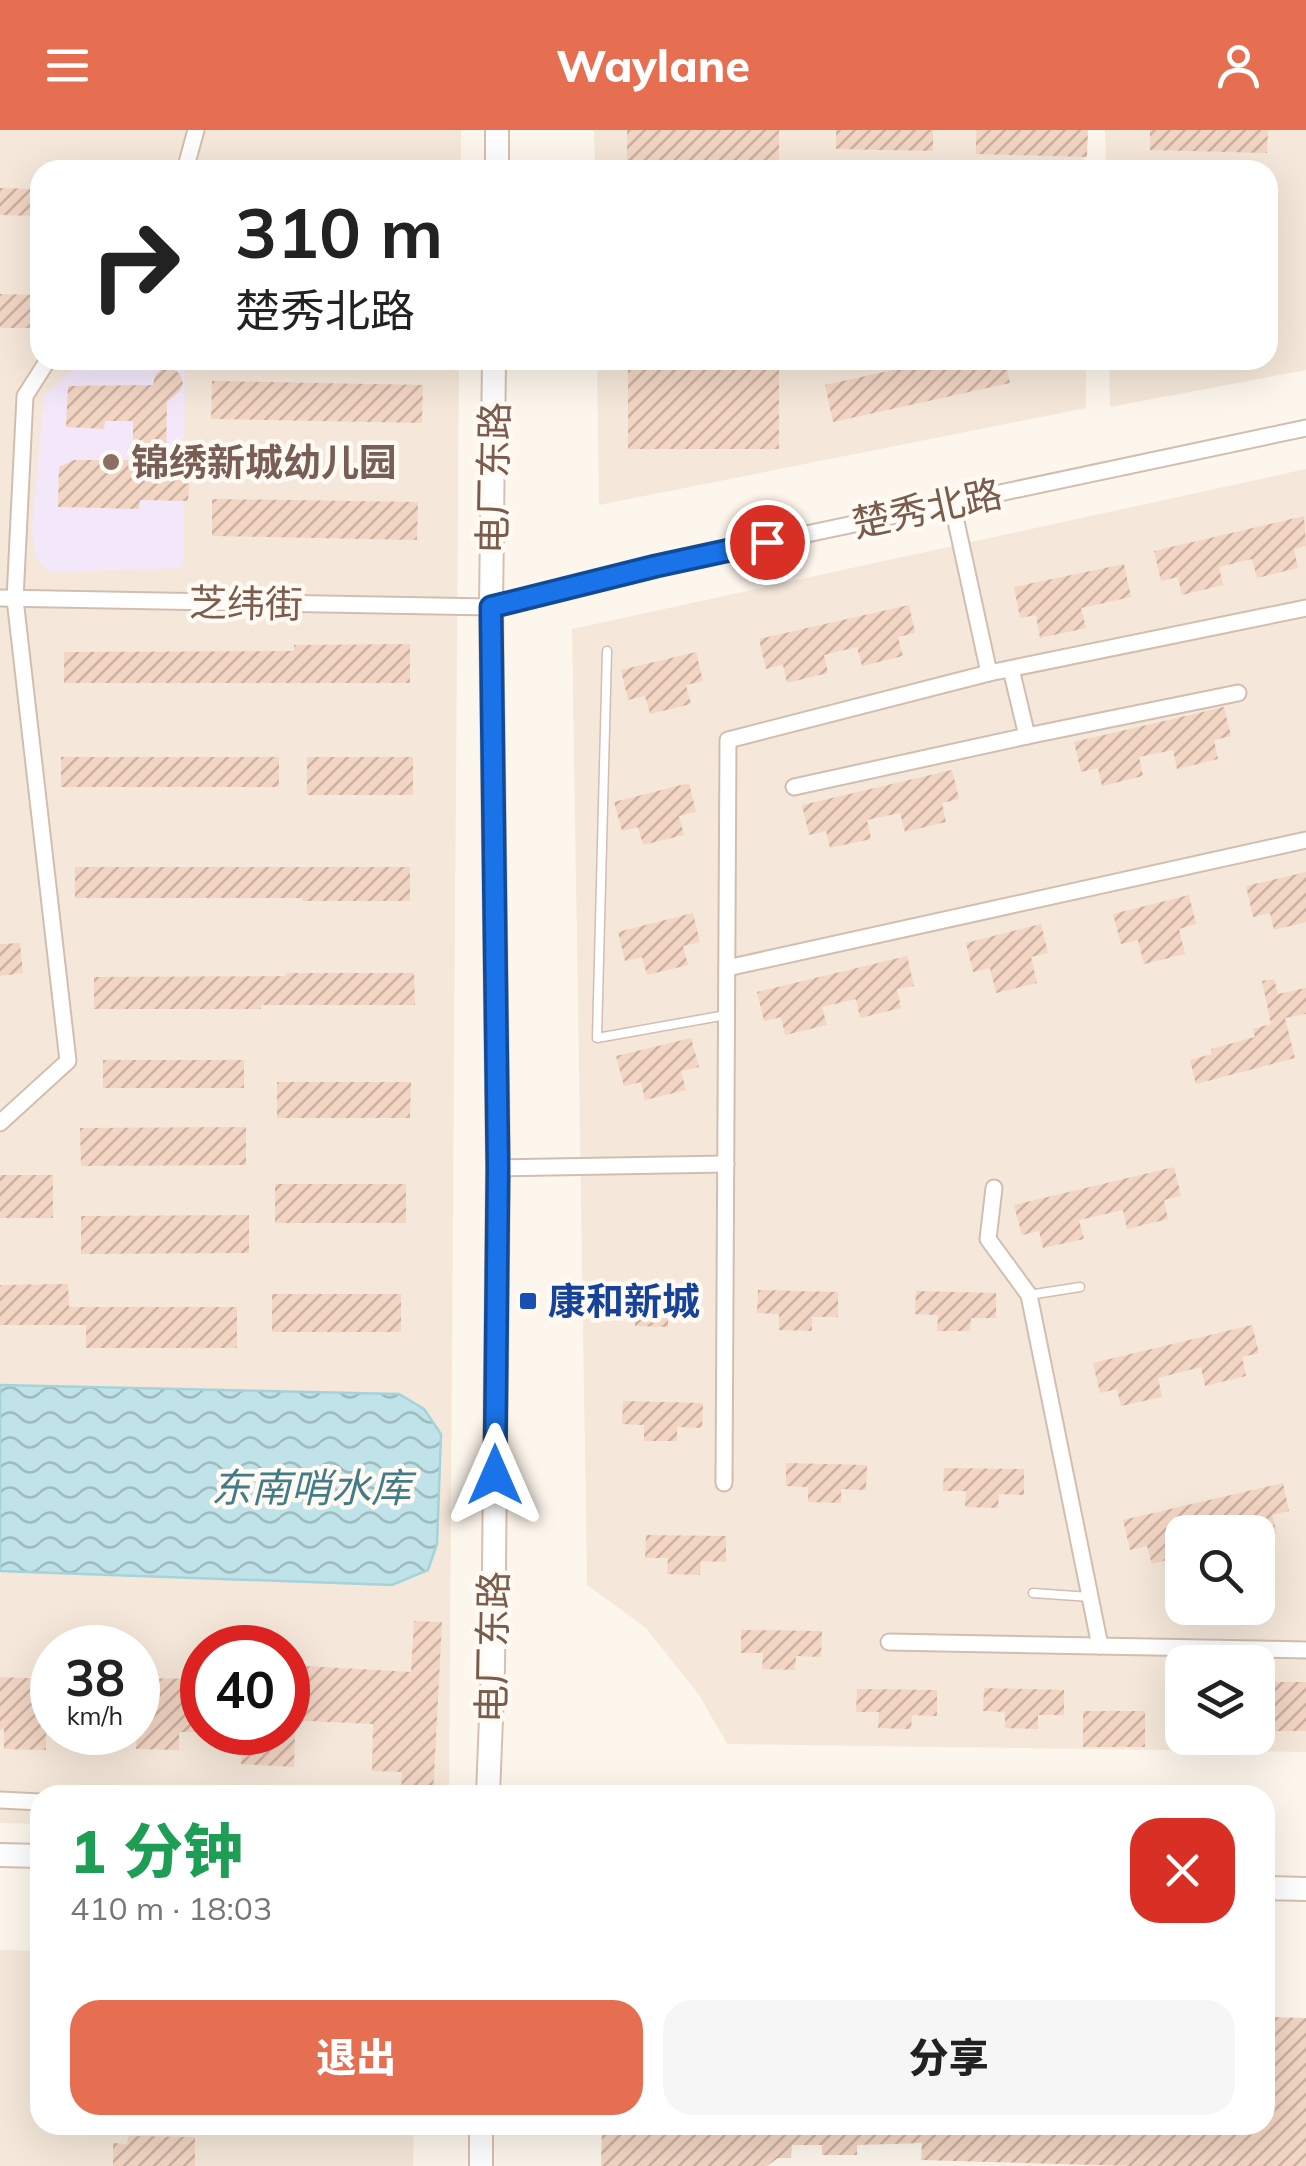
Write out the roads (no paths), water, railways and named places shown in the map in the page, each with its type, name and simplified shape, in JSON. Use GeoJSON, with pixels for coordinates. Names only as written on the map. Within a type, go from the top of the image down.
{"type":"FeatureCollection","features":[{"type":"Feature","properties":{"kind":"street"},"geometry":{"type":"LineString","coordinates":[[188,160],[196,130]]}},
{"type":"Feature","properties":{"kind":"street"},"geometry":{"type":"LineString","coordinates":[[497,130],[497,160]]}},
{"type":"Feature","properties":{"kind":"street"},"geometry":{"type":"LineString","coordinates":[[0,1122],[68,1061],[8,598],[25,396],[42,370]]}},
{"type":"Feature","properties":{"kind":"street","name":"电厂东路"},"geometry":{"type":"LineString","coordinates":[[488,1785],[498,1168],[491,607],[494,370]]}},
{"type":"Feature","properties":{"kind":"street","name":"楚秀北路"},"geometry":{"type":"LineString","coordinates":[[491,607],[656,566],[1306,428]]}},
{"type":"Feature","properties":{"kind":"street"},"geometry":{"type":"LineString","coordinates":[[952,502],[989,673]]}},
{"type":"Feature","properties":{"kind":"street","name":"芝纬街"},"geometry":{"type":"LineString","coordinates":[[8,598],[491,607]]}},
{"type":"Feature","properties":{"kind":"street"},"geometry":{"type":"LineString","coordinates":[[724,1483],[728,740],[989,673],[1306,608]]}},
{"type":"Feature","properties":{"kind":"street"},"geometry":{"type":"LineString","coordinates":[[1010,669],[1027,736]]}},
{"type":"Feature","properties":{"kind":"street"},"geometry":{"type":"LineString","coordinates":[[794,787],[1238,694]]}},
{"type":"Feature","properties":{"kind":"street"},"geometry":{"type":"LineString","coordinates":[[727,968],[1306,840]]}},
{"type":"Feature","properties":{"kind":"street"},"geometry":{"type":"LineString","coordinates":[[498,1168],[726,1164]]}},
{"type":"Feature","properties":{"kind":"street"},"geometry":{"type":"LineString","coordinates":[[994,1188],[988,1240],[1029,1295],[1100,1646]]}},
{"type":"Feature","properties":{"kind":"street"},"geometry":{"type":"LineString","coordinates":[[889,1642],[1306,1650]]}},
{"type":"Feature","properties":{"kind":"street"},"geometry":{"type":"LineString","coordinates":[[0,1800],[30,1802]]}},
{"type":"Feature","properties":{"kind":"street"},"geometry":{"type":"LineString","coordinates":[[0,1854],[30,1856]]}},
{"type":"Feature","properties":{"kind":"street"},"geometry":{"type":"LineString","coordinates":[[1275,1888],[1306,1889]]}},
{"type":"Feature","properties":{"kind":"street"},"geometry":{"type":"LineString","coordinates":[[481,2166],[482,2135]]}},
{"type":"Feature","properties":{"kind":"lane"},"geometry":{"type":"LineString","coordinates":[[606,651],[598,1038],[726,1016]]}},
{"type":"Feature","properties":{"kind":"lane"},"geometry":{"type":"LineString","coordinates":[[1029,1295],[1080,1287]]}},
{"type":"Feature","properties":{"kind":"lane"},"geometry":{"type":"LineString","coordinates":[[1034,1593],[1090,1598]]}},
{"type":"Feature","properties":{"kind":"water","name":"东南哨水库"},"geometry":{"type":"Polygon","coordinates":[[[0,1385],[399,1394],[424,1409],[441,1434],[437,1544],[428,1570],[392,1585],[0,1571],[0,1385]]]}},
{"type":"Feature","properties":{"kind":"place","name":"锦绣新城幼儿园"},"geometry":{"type":"Point","coordinates":[111,462]}},
{"type":"Feature","properties":{"kind":"place","name":"康和新城"},"geometry":{"type":"Point","coordinates":[528,1301]}}]}
